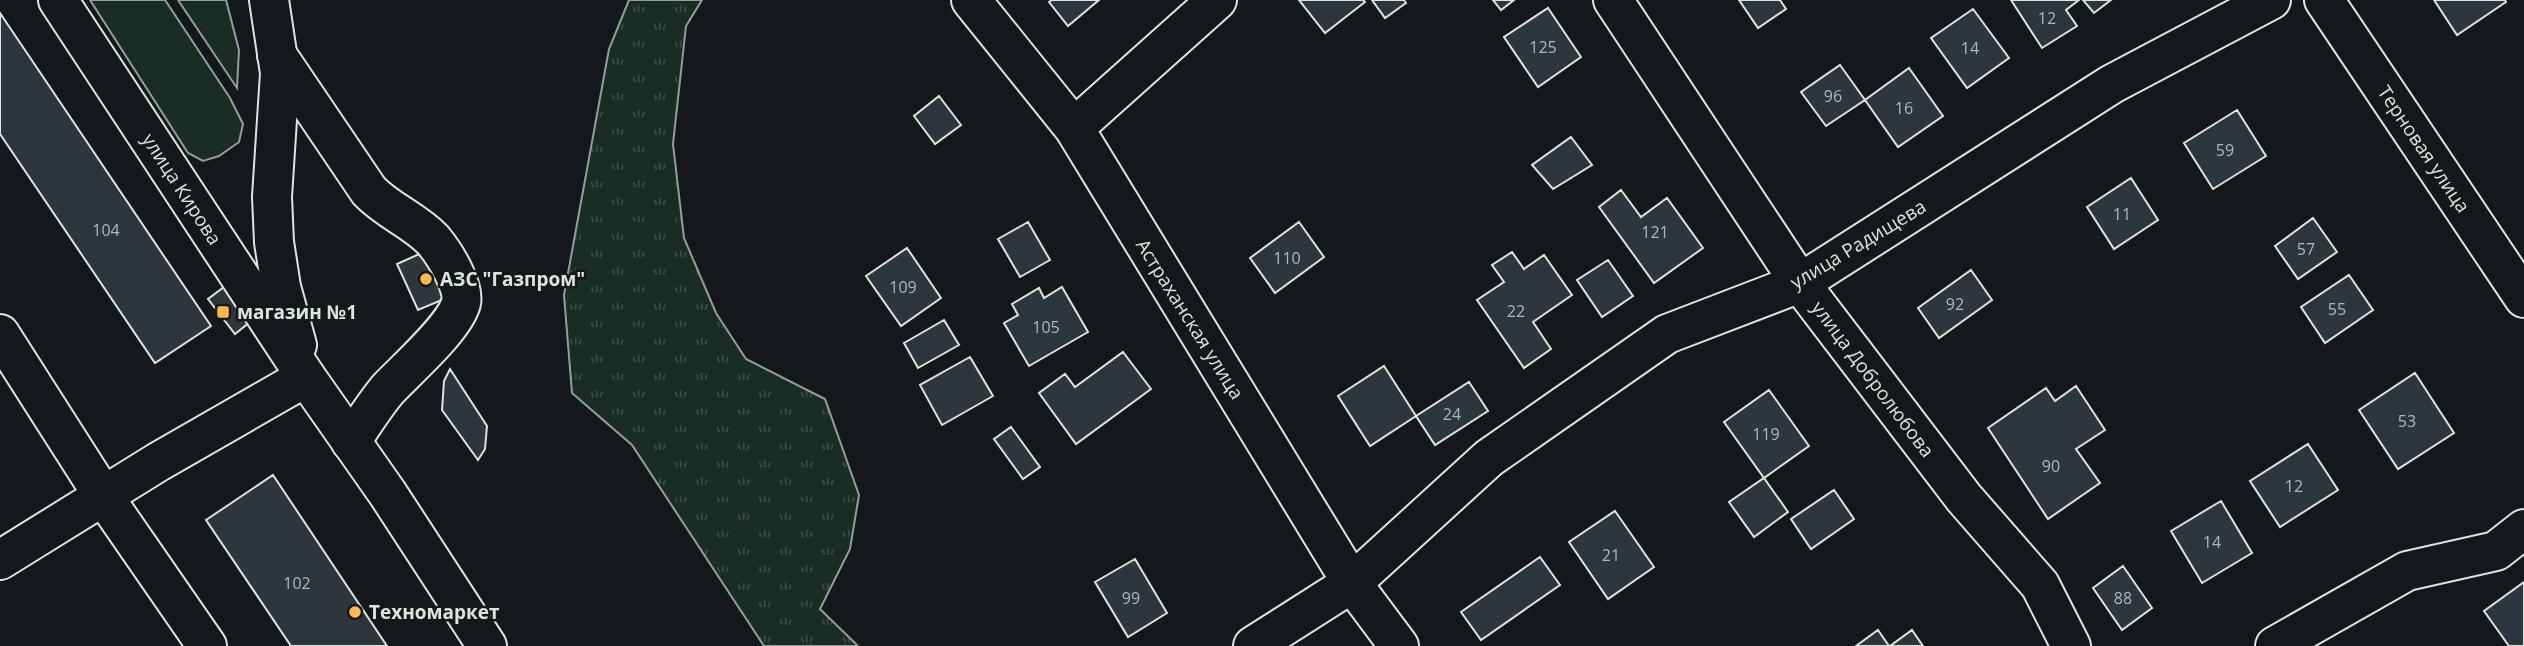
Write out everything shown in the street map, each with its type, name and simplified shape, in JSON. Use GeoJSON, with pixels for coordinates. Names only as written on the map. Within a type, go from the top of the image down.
{"type":"FeatureCollection","features":[{"type":"Feature","properties":{"kind":"street","name":"улица Кирова"},"geometry":{"type":"LineString","coordinates":[[58,0],[487,646]]}},
{"type":"Feature","properties":{"kind":"street","name":"улица Кирова"},"geometry":{"type":"LineString","coordinates":[[269,0],[280,73],[272,197],[274,242],[281,287],[306,377]]}},
{"type":"Feature","properties":{"kind":"street","name":"Астраханская улица"},"geometry":{"type":"LineString","coordinates":[[971,0],[1073,128],[1352,583],[1399,646]]}},
{"type":"Feature","properties":{"kind":"street"},"geometry":{"type":"LineString","coordinates":[[1073,128],[1217,0]]}},
{"type":"Feature","properties":{"kind":"street","name":"улица Добролюбова"},"geometry":{"type":"LineString","coordinates":[[1613,0],[1800,283],[1964,498],[2040,585],[2071,646]]}},
{"type":"Feature","properties":{"kind":"street","name":"улица Радищева"},"geometry":{"type":"LineString","coordinates":[[1253,646],[1352,583],[1489,458],[1667,334],[1800,283],[2112,85],[2271,0]]}},
{"type":"Feature","properties":{"kind":"street","name":"Терновая улица"},"geometry":{"type":"LineString","coordinates":[[2324,0],[2524,298]]}},
{"type":"Feature","properties":{"kind":"street"},"geometry":{"type":"LineString","coordinates":[[277,55],[369,191],[383,205],[433,240],[450,266],[460,291],[461,302],[443,331],[386,392],[351,442]]}},
{"type":"Feature","properties":{"kind":"street"},"geometry":{"type":"LineString","coordinates":[[0,334],[104,497],[207,646]]}},
{"type":"Feature","properties":{"kind":"street"},"geometry":{"type":"LineString","coordinates":[[0,560],[169,456],[306,377]]}},
{"type":"Feature","properties":{"kind":"street"},"geometry":{"type":"LineString","coordinates":[[2275,646],[2407,571],[2496,551],[2524,530]]}},
{"type":"Feature","properties":{"kind":"green space"},"geometry":{"type":"Polygon","coordinates":[[[90,0],[165,0],[230,98],[243,124],[239,142],[219,156],[203,161],[188,153],[90,0]]]}},
{"type":"Feature","properties":{"kind":"green space"},"geometry":{"type":"Polygon","coordinates":[[[178,0],[226,0],[239,50],[237,88],[178,0]]]}},
{"type":"Feature","properties":{"kind":"green space"},"geometry":{"type":"Polygon","coordinates":[[[629,0],[702,0],[686,26],[673,144],[684,238],[716,313],[746,359],[825,399],[859,495],[850,549],[820,609],[858,646],[764,646],[632,445],[572,393],[564,295],[609,49],[629,0]]]}},
{"type":"Feature","properties":{"kind":"building"},"geometry":{"type":"Polygon","coordinates":[[[1099,0],[1068,26],[1049,2],[1099,0]]]}},
{"type":"Feature","properties":{"kind":"building"},"geometry":{"type":"Polygon","coordinates":[[[1299,0],[1363,0],[1365,2],[1325,33],[1299,0]]]}},
{"type":"Feature","properties":{"kind":"building"},"geometry":{"type":"Polygon","coordinates":[[[1372,0],[1404,0],[1406,3],[1385,18],[1372,0]]]}},
{"type":"Feature","properties":{"kind":"building"},"geometry":{"type":"Polygon","coordinates":[[[1493,0],[1514,0],[1501,10],[1493,0]]]}},
{"type":"Feature","properties":{"kind":"building"},"geometry":{"type":"Polygon","coordinates":[[[1739,0],[1780,0],[1786,9],[1758,28],[1739,0]]]}},
{"type":"Feature","properties":{"kind":"building"},"geometry":{"type":"Polygon","coordinates":[[[2011,0],[2079,0],[2066,10],[2077,26],[2042,48],[2011,0]]]}},
{"type":"Feature","properties":{"kind":"building"},"geometry":{"type":"Polygon","coordinates":[[[2083,0],[2111,0],[2094,13],[2083,0]]]}},
{"type":"Feature","properties":{"kind":"building"},"geometry":{"type":"Polygon","coordinates":[[[2434,0],[2505,0],[2506,2],[2457,35],[2434,0]]]}},
{"type":"Feature","properties":{"kind":"building"},"geometry":{"type":"Polygon","coordinates":[[[1548,8],[1581,57],[1538,87],[1504,37],[1548,8]]]}},
{"type":"Feature","properties":{"kind":"building"},"geometry":{"type":"Polygon","coordinates":[[[1973,9],[2009,58],[1967,88],[1931,38],[1973,9]]]}},
{"type":"Feature","properties":{"kind":"building"},"geometry":{"type":"Polygon","coordinates":[[[0,13],[211,326],[155,363],[0,134],[0,13]]]}},
{"type":"Feature","properties":{"kind":"building"},"geometry":{"type":"Polygon","coordinates":[[[1840,65],[1865,100],[1826,126],[1801,92],[1840,65]]]}},
{"type":"Feature","properties":{"kind":"building"},"geometry":{"type":"Polygon","coordinates":[[[1909,68],[1943,116],[1898,147],[1865,100],[1909,68]]]}},
{"type":"Feature","properties":{"kind":"building"},"geometry":{"type":"Polygon","coordinates":[[[939,96],[961,125],[935,144],[914,116],[939,96]]]}},
{"type":"Feature","properties":{"kind":"building"},"geometry":{"type":"Polygon","coordinates":[[[2237,110],[2266,156],[2213,189],[2184,143],[2237,110]]]}},
{"type":"Feature","properties":{"kind":"building"},"geometry":{"type":"Polygon","coordinates":[[[1571,137],[1592,165],[1553,189],[1532,165],[1571,137]]]}},
{"type":"Feature","properties":{"kind":"building"},"geometry":{"type":"Polygon","coordinates":[[[2131,178],[2158,220],[2114,249],[2087,207],[2131,178]]]}},
{"type":"Feature","properties":{"kind":"building"},"geometry":{"type":"Polygon","coordinates":[[[1621,190],[1641,217],[1667,198],[1703,248],[1654,283],[1599,207],[1621,190]]]}},
{"type":"Feature","properties":{"kind":"building"},"geometry":{"type":"Polygon","coordinates":[[[2313,218],[2337,252],[2298,279],[2275,246],[2313,218]]]}},
{"type":"Feature","properties":{"kind":"building"},"geometry":{"type":"Polygon","coordinates":[[[1028,222],[1050,260],[1020,277],[998,239],[1028,222]]]}},
{"type":"Feature","properties":{"kind":"building"},"geometry":{"type":"Polygon","coordinates":[[[1299,222],[1324,257],[1275,293],[1250,258],[1299,222]]]}},
{"type":"Feature","properties":{"kind":"building","name":"АЗС \"Газпром\""},"geometry":{"type":"Polygon","coordinates":[[[435,247],[456,294],[418,310],[397,264],[435,247]]]}},
{"type":"Feature","properties":{"kind":"building"},"geometry":{"type":"Polygon","coordinates":[[[907,248],[941,298],[901,326],[866,276],[907,248]]]}},
{"type":"Feature","properties":{"kind":"building"},"geometry":{"type":"Polygon","coordinates":[[[1512,252],[1524,269],[1544,255],[1572,295],[1533,322],[1551,349],[1524,368],[1477,300],[1504,282],[1492,265],[1512,252]]]}},
{"type":"Feature","properties":{"kind":"building"},"geometry":{"type":"Polygon","coordinates":[[[1608,260],[1633,296],[1602,317],[1577,280],[1608,260]]]}},
{"type":"Feature","properties":{"kind":"building"},"geometry":{"type":"Polygon","coordinates":[[[1971,270],[1992,300],[1939,338],[1918,308],[1971,270]]]}},
{"type":"Feature","properties":{"kind":"building"},"geometry":{"type":"Polygon","coordinates":[[[2349,275],[2373,310],[2325,343],[2301,307],[2349,275]]]}},
{"type":"Feature","properties":{"kind":"building"},"geometry":{"type":"Polygon","coordinates":[[[224,287],[251,321],[235,334],[208,299],[224,287]]]}},
{"type":"Feature","properties":{"kind":"building"},"geometry":{"type":"Polygon","coordinates":[[[1062,287],[1088,332],[1029,366],[1004,323],[1018,315],[1012,304],[1039,288],[1044,298],[1062,287]]]}},
{"type":"Feature","properties":{"kind":"building"},"geometry":{"type":"Polygon","coordinates":[[[944,320],[959,345],[918,368],[904,343],[944,320]]]}},
{"type":"Feature","properties":{"kind":"building"},"geometry":{"type":"Polygon","coordinates":[[[1123,352],[1151,389],[1076,444],[1039,393],[1065,374],[1075,387],[1123,352]]]}},
{"type":"Feature","properties":{"kind":"building"},"geometry":{"type":"Polygon","coordinates":[[[970,357],[993,396],[942,425],[920,385],[970,357]]]}},
{"type":"Feature","properties":{"kind":"building"},"geometry":{"type":"Polygon","coordinates":[[[1384,366],[1416,416],[1370,446],[1338,396],[1384,366]]]}},
{"type":"Feature","properties":{"kind":"building"},"geometry":{"type":"Polygon","coordinates":[[[450,369],[487,426],[485,449],[478,460],[442,410],[444,381],[450,369]]]}},
{"type":"Feature","properties":{"kind":"building"},"geometry":{"type":"Polygon","coordinates":[[[2415,373],[2454,433],[2398,469],[2359,410],[2415,373]]]}},
{"type":"Feature","properties":{"kind":"building"},"geometry":{"type":"Polygon","coordinates":[[[1469,382],[1488,411],[1435,445],[1416,416],[1469,382]]]}},
{"type":"Feature","properties":{"kind":"building"},"geometry":{"type":"Polygon","coordinates":[[[2076,386],[2105,430],[2076,449],[2100,483],[2048,519],[1988,428],[2046,388],[2055,401],[2076,386]]]}},
{"type":"Feature","properties":{"kind":"building"},"geometry":{"type":"Polygon","coordinates":[[[1769,390],[1809,446],[1764,478],[1724,422],[1769,390]]]}},
{"type":"Feature","properties":{"kind":"building"},"geometry":{"type":"Polygon","coordinates":[[[1011,427],[1040,467],[1023,479],[994,439],[1011,427]]]}},
{"type":"Feature","properties":{"kind":"building"},"geometry":{"type":"Polygon","coordinates":[[[2308,444],[2338,490],[2280,527],[2250,481],[2308,444]]]}},
{"type":"Feature","properties":{"kind":"building"},"geometry":{"type":"Polygon","coordinates":[[[273,475],[387,646],[291,646],[206,520],[273,475]]]}},
{"type":"Feature","properties":{"kind":"building"},"geometry":{"type":"Polygon","coordinates":[[[1764,478],[1788,512],[1754,537],[1729,502],[1764,478]]]}},
{"type":"Feature","properties":{"kind":"building"},"geometry":{"type":"Polygon","coordinates":[[[1834,490],[1854,519],[1811,549],[1791,519],[1834,490]]]}},
{"type":"Feature","properties":{"kind":"building"},"geometry":{"type":"Polygon","coordinates":[[[2221,501],[2252,553],[2202,583],[2171,531],[2221,501]]]}},
{"type":"Feature","properties":{"kind":"building"},"geometry":{"type":"Polygon","coordinates":[[[1615,511],[1654,567],[1608,599],[1569,542],[1615,511]]]}},
{"type":"Feature","properties":{"kind":"building"},"geometry":{"type":"Polygon","coordinates":[[[1540,557],[1560,585],[1481,640],[1461,612],[1540,557]]]}},
{"type":"Feature","properties":{"kind":"building"},"geometry":{"type":"Polygon","coordinates":[[[1135,559],[1167,613],[1128,637],[1095,582],[1135,559]]]}},
{"type":"Feature","properties":{"kind":"building"},"geometry":{"type":"Polygon","coordinates":[[[2123,566],[2152,608],[2122,630],[2093,588],[2123,566]]]}},
{"type":"Feature","properties":{"kind":"building"},"geometry":{"type":"Polygon","coordinates":[[[2524,582],[2524,646],[2509,646],[2484,611],[2524,582]]]}},
{"type":"Feature","properties":{"kind":"building"},"geometry":{"type":"Polygon","coordinates":[[[1878,630],[1889,646],[1856,646],[1878,630]]]}},
{"type":"Feature","properties":{"kind":"building"},"geometry":{"type":"Polygon","coordinates":[[[1912,630],[1923,646],[1890,646],[1912,630]]]}},
{"type":"Feature","properties":{"kind":"place","name":"АЗС \"Газпром\""},"geometry":{"type":"Point","coordinates":[426,279]}},
{"type":"Feature","properties":{"kind":"place","name":"магазин №1"},"geometry":{"type":"Point","coordinates":[223,312]}},
{"type":"Feature","properties":{"kind":"place","name":"Техномаркет"},"geometry":{"type":"Point","coordinates":[355,612]}}]}
